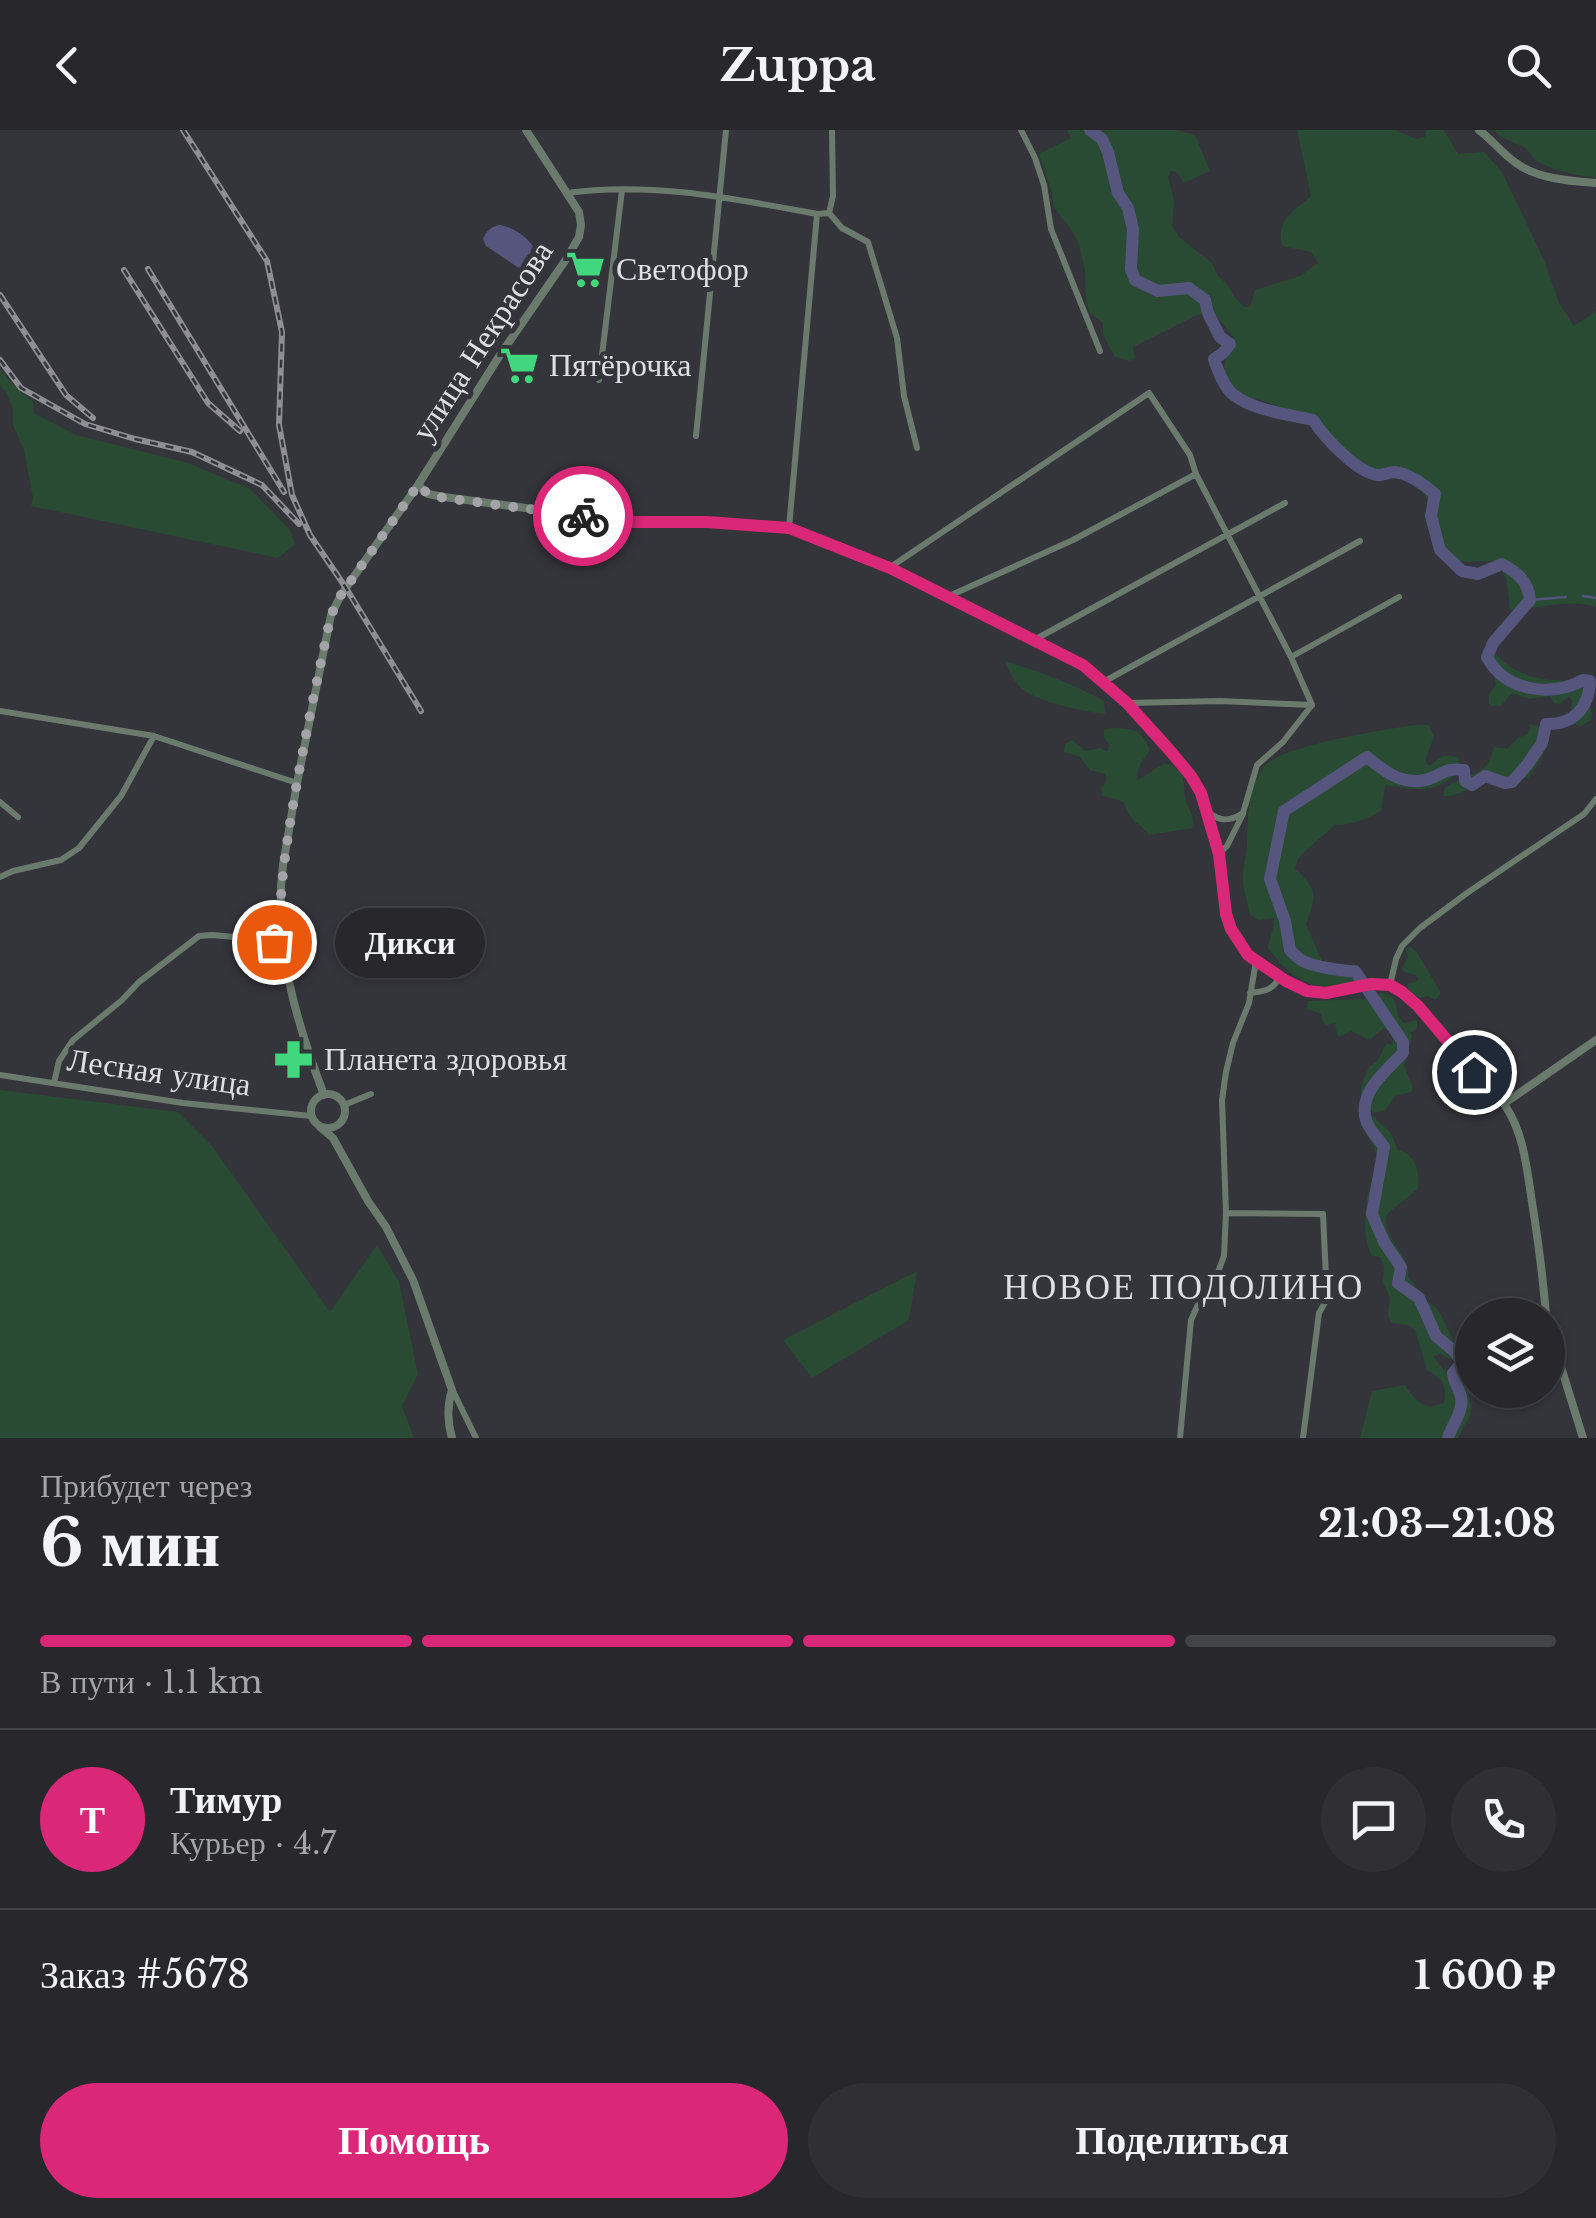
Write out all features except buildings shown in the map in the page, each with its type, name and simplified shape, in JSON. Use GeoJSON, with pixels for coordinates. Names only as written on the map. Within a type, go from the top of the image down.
{"type":"FeatureCollection","features":[{"type":"Feature","properties":{"kind":"street","name":"улица Некрасова"},"geometry":{"type":"LineString","coordinates":[[324,1094],[301,1031],[281,941],[280,894],[297,783],[331,615],[579,236],[579,212],[526,130]]}},
{"type":"Feature","properties":{"kind":"street"},"geometry":{"type":"LineString","coordinates":[[696,436],[726,130]]}},
{"type":"Feature","properties":{"kind":"street"},"geometry":{"type":"LineString","coordinates":[[829,213],[832,130]]}},
{"type":"Feature","properties":{"kind":"street"},"geometry":{"type":"LineString","coordinates":[[1021,130],[1044,185],[1051,229],[1100,351]]}},
{"type":"Feature","properties":{"kind":"street"},"geometry":{"type":"LineString","coordinates":[[1479,130],[1525,169],[1596,183]]}},
{"type":"Feature","properties":{"kind":"street"},"geometry":{"type":"LineString","coordinates":[[566,193],[622,190],[719,196],[829,213]]}},
{"type":"Feature","properties":{"kind":"street"},"geometry":{"type":"LineString","coordinates":[[599,380],[622,190]]}},
{"type":"Feature","properties":{"kind":"street"},"geometry":{"type":"LineString","coordinates":[[829,213],[842,228],[868,242],[897,338],[904,396],[917,448]]}},
{"type":"Feature","properties":{"kind":"street"},"geometry":{"type":"LineString","coordinates":[[789,528],[817,214]]}},
{"type":"Feature","properties":{"kind":"street"},"geometry":{"type":"LineString","coordinates":[[890,568],[1149,393],[1190,455],[1226,536],[1291,656],[1312,705]]}},
{"type":"Feature","properties":{"kind":"street"},"geometry":{"type":"LineString","coordinates":[[947,597],[1073,540],[1196,474]]}},
{"type":"Feature","properties":{"kind":"street"},"geometry":{"type":"LineString","coordinates":[[418,485],[428,494],[444,498],[630,522],[789,528],[890,568],[1083,665],[1127,703],[1191,776],[1208,812],[1219,854],[1226,914],[1248,955],[1300,988],[1317,993],[1371,984],[1390,985],[1418,1006],[1504,1104],[1518,1134],[1527,1170],[1545,1298]]}},
{"type":"Feature","properties":{"kind":"street"},"geometry":{"type":"LineString","coordinates":[[1034,640],[1284,503]]}},
{"type":"Feature","properties":{"kind":"street"},"geometry":{"type":"LineString","coordinates":[[1104,682],[1360,541]]}},
{"type":"Feature","properties":{"kind":"street"},"geometry":{"type":"LineString","coordinates":[[1291,656],[1400,597]]}},
{"type":"Feature","properties":{"kind":"street"},"geometry":{"type":"LineString","coordinates":[[1127,703],[1220,701],[1312,705]]}},
{"type":"Feature","properties":{"kind":"street"},"geometry":{"type":"LineString","coordinates":[[1219,854],[1244,813],[1258,765],[1283,742],[1312,705]]}},
{"type":"Feature","properties":{"kind":"street"},"geometry":{"type":"LineString","coordinates":[[0,712],[154,736],[297,783]]}},
{"type":"Feature","properties":{"kind":"street"},"geometry":{"type":"LineString","coordinates":[[0,877],[61,860],[79,848],[121,796],[154,736]]}},
{"type":"Feature","properties":{"kind":"street"},"geometry":{"type":"LineString","coordinates":[[1390,985],[1396,959],[1410,936],[1466,893],[1584,814],[1596,799]]}},
{"type":"Feature","properties":{"kind":"street"},"geometry":{"type":"LineString","coordinates":[[0,802],[18,817]]}},
{"type":"Feature","properties":{"kind":"street"},"geometry":{"type":"LineString","coordinates":[[1208,812],[1222,820],[1232,820],[1244,813]]}},
{"type":"Feature","properties":{"kind":"street"},"geometry":{"type":"LineString","coordinates":[[54,1083],[60,1061],[73,1040],[199,936],[281,941]]}},
{"type":"Feature","properties":{"kind":"street"},"geometry":{"type":"LineString","coordinates":[[1180,1438],[1191,1320],[1224,1256],[1222,1100],[1232,1043],[1249,1003],[1256,962]]}},
{"type":"Feature","properties":{"kind":"street"},"geometry":{"type":"LineString","coordinates":[[1250,993],[1274,987],[1280,976]]}},
{"type":"Feature","properties":{"kind":"street"},"geometry":{"type":"LineString","coordinates":[[1504,1104],[1596,1040]]}},
{"type":"Feature","properties":{"kind":"street","name":"Лесная улица"},"geometry":{"type":"LineString","coordinates":[[0,1075],[171,1102],[311,1116]]}},
{"type":"Feature","properties":{"kind":"street"},"geometry":{"type":"LineString","coordinates":[[341,1152],[344,1105],[336,1096],[324,1094],[316,1099],[311,1116],[333,1138],[368,1201],[386,1227],[413,1280],[452,1390],[476,1438]]}},
{"type":"Feature","properties":{"kind":"street"},"geometry":{"type":"LineString","coordinates":[[344,1105],[370,1094]]}},
{"type":"Feature","properties":{"kind":"street"},"geometry":{"type":"LineString","coordinates":[[320,1127],[327,1129],[340,1124]]}},
{"type":"Feature","properties":{"kind":"street"},"geometry":{"type":"LineString","coordinates":[[1226,1213],[1323,1214],[1328,1299],[1319,1313],[1303,1438]]}},
{"type":"Feature","properties":{"kind":"street"},"geometry":{"type":"LineString","coordinates":[[1565,1378],[1584,1438]]}},
{"type":"Feature","properties":{"kind":"street"},"geometry":{"type":"LineString","coordinates":[[452,1390],[448,1402],[452,1438]]}},
{"type":"Feature","properties":{"kind":"green space"},"geometry":{"type":"Polygon","coordinates":[[[1067,130],[1176,130],[1195,135],[1210,171],[1183,183],[1179,174],[1171,170],[1168,177],[1174,201],[1172,226],[1179,237],[1212,263],[1245,307],[1250,307],[1255,290],[1300,276],[1318,263],[1311,252],[1282,246],[1284,223],[1311,196],[1297,130],[1395,130],[1416,139],[1425,137],[1426,130],[1444,130],[1458,154],[1484,152],[1502,172],[1544,260],[1559,303],[1574,326],[1596,311],[1596,607],[1565,604],[1510,610],[1507,582],[1498,561],[1453,562],[1443,548],[1425,494],[1408,482],[1365,466],[1324,441],[1321,423],[1240,395],[1231,388],[1224,367],[1233,336],[1213,312],[1197,315],[1133,347],[1135,358],[1131,361],[1115,357],[1103,335],[1103,323],[1090,313],[1079,244],[1054,208],[1039,154],[1071,138],[1067,130]]]}},
{"type":"Feature","properties":{"kind":"green space"},"geometry":{"type":"Polygon","coordinates":[[[1493,130],[1596,130],[1596,177],[1567,173],[1540,163],[1525,148],[1493,130]]]}},
{"type":"Feature","properties":{"kind":"green space"},"geometry":{"type":"Polygon","coordinates":[[[0,368],[33,402],[34,413],[76,435],[188,463],[250,489],[290,530],[295,544],[278,558],[31,506],[24,450],[13,425],[13,408],[0,386],[0,368]]]}},
{"type":"Feature","properties":{"kind":"green space"},"geometry":{"type":"Polygon","coordinates":[[[1493,650],[1508,665],[1537,678],[1558,681],[1593,676],[1591,720],[1579,727],[1570,720],[1569,697],[1559,704],[1550,696],[1529,699],[1512,693],[1501,706],[1492,706],[1489,694],[1496,685],[1488,656],[1493,650]]]}},
{"type":"Feature","properties":{"kind":"green space"},"geometry":{"type":"Polygon","coordinates":[[[1005,661],[1056,678],[1104,701],[1105,714],[1055,704],[1028,693],[1014,679],[1005,661]]]}},
{"type":"Feature","properties":{"kind":"green space"},"geometry":{"type":"Polygon","coordinates":[[[1529,724],[1538,726],[1545,747],[1528,778],[1509,787],[1486,781],[1443,796],[1445,788],[1484,767],[1494,747],[1507,749],[1527,735],[1529,724]]]}},
{"type":"Feature","properties":{"kind":"green space"},"geometry":{"type":"Polygon","coordinates":[[[1429,725],[1434,737],[1426,763],[1430,766],[1443,756],[1454,756],[1459,758],[1458,772],[1433,788],[1385,785],[1381,811],[1359,821],[1335,825],[1298,859],[1295,868],[1313,893],[1306,924],[1322,961],[1337,963],[1354,978],[1354,986],[1326,987],[1305,982],[1286,969],[1268,948],[1274,918],[1258,920],[1249,914],[1243,874],[1250,802],[1256,781],[1267,764],[1294,750],[1429,725]]]}},
{"type":"Feature","properties":{"kind":"green space"},"geometry":{"type":"Polygon","coordinates":[[[1104,730],[1136,731],[1150,750],[1139,767],[1138,780],[1165,763],[1182,775],[1192,828],[1149,835],[1123,803],[1102,796],[1106,774],[1090,770],[1080,757],[1064,752],[1065,744],[1072,740],[1085,751],[1101,748],[1107,752],[1110,745],[1104,730]]]}},
{"type":"Feature","properties":{"kind":"green space"},"geometry":{"type":"Polygon","coordinates":[[[1410,946],[1441,993],[1435,1000],[1428,996],[1420,998],[1409,991],[1408,983],[1419,978],[1402,968],[1410,946]]]}},
{"type":"Feature","properties":{"kind":"green space"},"geometry":{"type":"Polygon","coordinates":[[[1382,993],[1393,997],[1402,1021],[1417,1020],[1417,1028],[1410,1033],[1404,1065],[1413,1088],[1395,1096],[1385,1110],[1374,1113],[1361,1095],[1361,1087],[1369,1067],[1387,1043],[1392,1045],[1392,1031],[1384,1028],[1370,1040],[1351,1031],[1340,1037],[1335,1023],[1323,1023],[1321,1014],[1307,1009],[1308,1001],[1365,999],[1382,993]]]}},
{"type":"Feature","properties":{"kind":"green space"},"geometry":{"type":"Polygon","coordinates":[[[0,1090],[178,1112],[212,1146],[330,1312],[377,1245],[399,1282],[418,1374],[402,1406],[414,1438],[0,1438],[0,1090]]]}},
{"type":"Feature","properties":{"kind":"green space"},"geometry":{"type":"Polygon","coordinates":[[[1373,1116],[1391,1133],[1397,1149],[1413,1159],[1417,1169],[1418,1188],[1388,1213],[1387,1229],[1405,1260],[1408,1276],[1439,1311],[1455,1345],[1455,1361],[1441,1354],[1433,1356],[1443,1369],[1455,1375],[1455,1408],[1471,1408],[1458,1438],[1360,1438],[1372,1391],[1405,1385],[1426,1406],[1444,1402],[1445,1396],[1442,1383],[1427,1370],[1415,1330],[1391,1323],[1388,1315],[1390,1298],[1383,1282],[1384,1266],[1380,1257],[1372,1256],[1365,1225],[1377,1162],[1365,1118],[1373,1116]]]}},
{"type":"Feature","properties":{"kind":"green space"},"geometry":{"type":"Polygon","coordinates":[[[917,1271],[909,1320],[812,1378],[783,1340],[917,1271]]]}},
{"type":"Feature","properties":{"kind":"water"},"geometry":{"type":"Polygon","coordinates":[[[500,225],[529,242],[539,259],[534,266],[519,268],[486,246],[486,234],[500,225]]]}},
{"type":"Feature","properties":{"kind":"waterway"},"geometry":{"type":"LineString","coordinates":[[1090,130],[1102,139],[1118,193],[1128,208],[1135,280],[1158,291],[1189,288],[1205,300],[1220,337],[1230,344],[1214,359],[1230,392],[1261,408],[1313,420],[1342,453],[1370,473],[1399,473],[1421,483],[1435,494],[1431,516],[1440,550],[1462,571],[1478,574],[1502,564],[1521,578],[1530,600],[1493,643],[1487,657],[1505,677],[1543,690],[1590,681],[1583,707],[1564,722],[1546,724],[1542,743],[1512,782],[1485,776],[1472,785],[1465,781],[1464,770],[1455,769],[1424,780],[1406,780],[1389,774],[1367,757],[1284,811],[1270,879],[1285,921],[1290,950],[1307,963],[1355,971],[1403,1042],[1403,1053],[1375,1083],[1366,1100],[1367,1123],[1384,1147],[1372,1214],[1401,1267],[1398,1283],[1419,1298],[1436,1336],[1462,1363],[1453,1373],[1461,1408],[1448,1438]]}},
{"type":"Feature","properties":{"kind":"waterway"},"geometry":{"type":"LineString","coordinates":[[1583,596],[1596,598]]}},
{"type":"Feature","properties":{"kind":"waterway"},"geometry":{"type":"LineString","coordinates":[[1530,600],[1566,597]]}},
{"type":"Feature","properties":{"kind":"railway"},"geometry":{"type":"LineString","coordinates":[[183,130],[267,261],[282,332],[279,425],[292,495],[310,535],[421,711]]}},
{"type":"Feature","properties":{"kind":"railway"},"geometry":{"type":"LineString","coordinates":[[148,269],[284,492]]}},
{"type":"Feature","properties":{"kind":"railway"},"geometry":{"type":"LineString","coordinates":[[124,270],[208,403],[240,431]]}},
{"type":"Feature","properties":{"kind":"railway"},"geometry":{"type":"LineString","coordinates":[[0,295],[66,395],[93,418]]}},
{"type":"Feature","properties":{"kind":"railway"},"geometry":{"type":"LineString","coordinates":[[0,360],[21,388],[85,424],[192,452],[262,485],[299,524]]}},
{"type":"Feature","properties":{"kind":"way so far"},"geometry":{"type":"LineString","coordinates":[[274,942],[281,941],[283,865],[331,615],[418,485],[428,494],[444,498],[583,516]]}},
{"type":"Feature","properties":{"kind":"place","name":"Светофор"},"geometry":{"type":"Point","coordinates":[586,269]}},
{"type":"Feature","properties":{"kind":"place","name":"Пятёрочка"},"geometry":{"type":"Point","coordinates":[519,365]}},
{"type":"Feature","properties":{"kind":"place","name":"Дикси"},"geometry":{"type":"Point","coordinates":[274,942]}},
{"type":"Feature","properties":{"kind":"place","name":"Планета здоровья"},"geometry":{"type":"Point","coordinates":[294,1059]}},
{"type":"Feature","properties":{"kind":"district","name":"НОВОЕ ПОДОЛИНО"},"geometry":{"type":"Point","coordinates":[1184,1286]}},
{"type":"Feature","properties":{"kind":"route"},"geometry":{"type":"LineString","coordinates":[[583,516],[630,522],[789,528],[890,568],[1083,665],[1127,703],[1191,776],[1201,793],[1219,854],[1226,914],[1248,955],[1307,991],[1326,993],[1371,984],[1390,985],[1432,1020],[1474,1072]]}}]}
